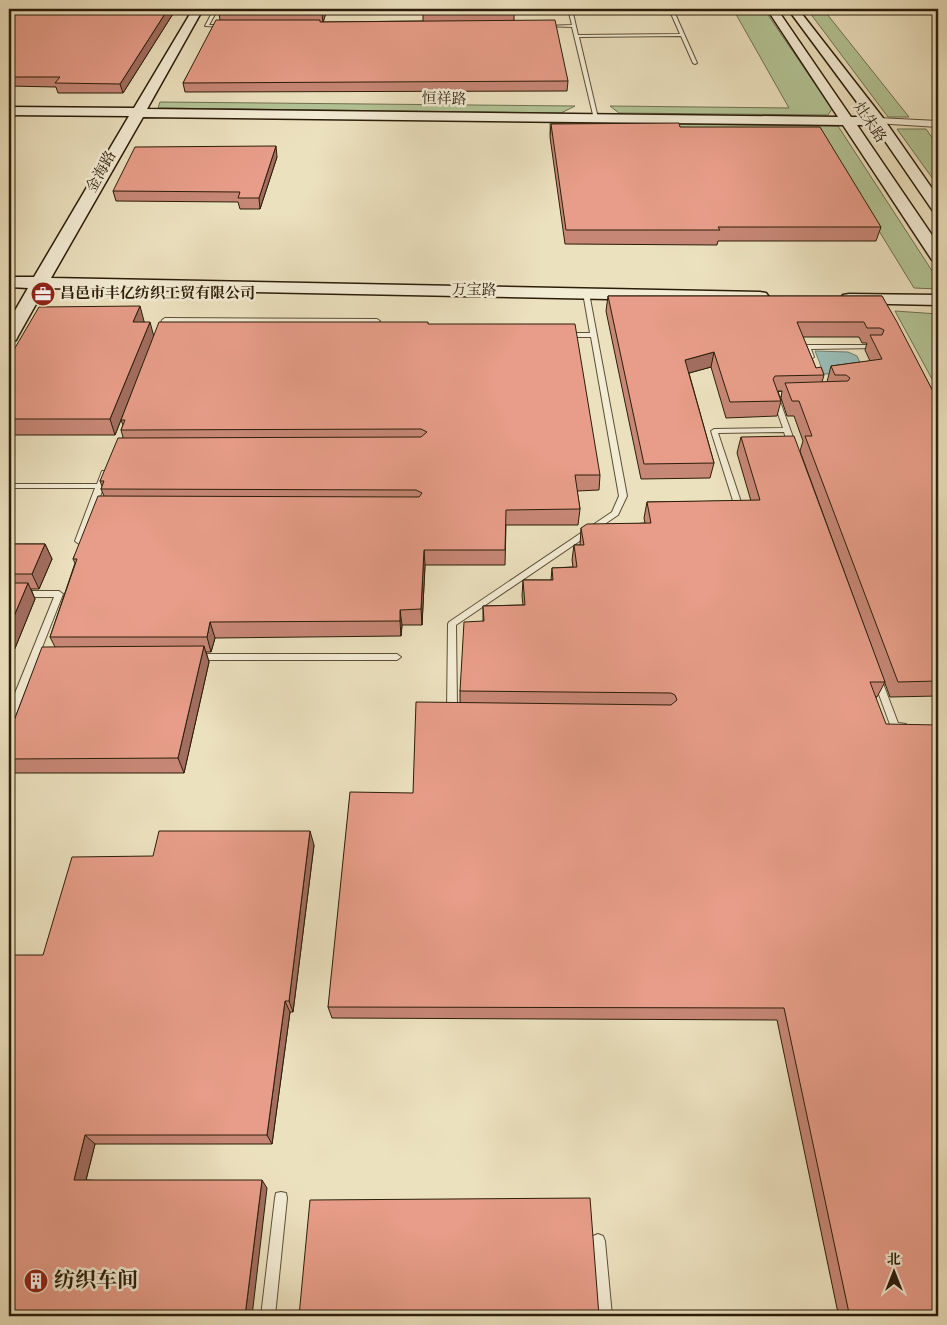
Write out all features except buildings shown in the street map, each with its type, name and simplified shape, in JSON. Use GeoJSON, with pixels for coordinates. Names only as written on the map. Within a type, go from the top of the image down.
{"type":"FeatureCollection","features":[{"type":"Feature","properties":{"kind":"street","name":"金海路"},"geometry":{"type":"LineString","coordinates":[[11,330],[136,112],[198,9]]}},
{"type":"Feature","properties":{"kind":"street","name":"灶朱路"},"geometry":{"type":"LineString","coordinates":[[772,9],[938,256]]}},
{"type":"Feature","properties":{"kind":"street","name":"灶朱路"},"geometry":{"type":"LineString","coordinates":[[793,9],[878,121],[938,208]]}},
{"type":"Feature","properties":{"kind":"street","name":"恒祥路"},"geometry":{"type":"LineString","coordinates":[[9,111],[878,121]]}},
{"type":"Feature","properties":{"kind":"street"},"geometry":{"type":"LineString","coordinates":[[878,121],[938,124]]}},
{"type":"Feature","properties":{"kind":"street","name":"万宝路"},"geometry":{"type":"LineString","coordinates":[[9,282],[772,297]]}},
{"type":"Feature","properties":{"kind":"street"},"geometry":{"type":"LineString","coordinates":[[831,298],[938,300]]}},
{"type":"Feature","properties":{"kind":"lane"},"geometry":{"type":"LineString","coordinates":[[216,9],[207,26],[227,26]]}},
{"type":"Feature","properties":{"kind":"lane"},"geometry":{"type":"LineString","coordinates":[[570,9],[596,118]]}},
{"type":"Feature","properties":{"kind":"lane"},"geometry":{"type":"LineString","coordinates":[[671,9],[695,63]]}},
{"type":"Feature","properties":{"kind":"lane"},"geometry":{"type":"LineString","coordinates":[[544,26],[574,26]]}},
{"type":"Feature","properties":{"kind":"lane"},"geometry":{"type":"LineString","coordinates":[[576,36],[682,36]]}},
{"type":"Feature","properties":{"kind":"lane"},"geometry":{"type":"LineString","coordinates":[[462,712],[452,712],[452,624],[615,513],[623,496],[586,293]]}},
{"type":"Feature","properties":{"kind":"lane"},"geometry":{"type":"LineString","coordinates":[[158,338],[165,320],[377,321]]}},
{"type":"Feature","properties":{"kind":"lane"},"geometry":{"type":"LineString","coordinates":[[555,335],[594,335]]}},
{"type":"Feature","properties":{"kind":"lane"},"geometry":{"type":"LineString","coordinates":[[813,362],[807,347],[875,347]]}},
{"type":"Feature","properties":{"kind":"lane"},"geometry":{"type":"LineString","coordinates":[[797,458],[774,394],[800,394]]}},
{"type":"Feature","properties":{"kind":"lane"},"geometry":{"type":"LineString","coordinates":[[738,505],[714,431],[787,430]]}},
{"type":"Feature","properties":{"kind":"lane"},"geometry":{"type":"LineString","coordinates":[[80,540],[108,468]]}},
{"type":"Feature","properties":{"kind":"lane"},"geometry":{"type":"LineString","coordinates":[[9,486],[100,486]]}},
{"type":"Feature","properties":{"kind":"lane"},"geometry":{"type":"LineString","coordinates":[[92,508],[102,508]]}},
{"type":"Feature","properties":{"kind":"lane"},"geometry":{"type":"LineString","coordinates":[[9,594],[59,594],[9,719]]}},
{"type":"Feature","properties":{"kind":"lane"},"geometry":{"type":"LineString","coordinates":[[34,657],[44,657]]}},
{"type":"Feature","properties":{"kind":"lane"},"geometry":{"type":"LineString","coordinates":[[191,657],[397,657]]}},
{"type":"Feature","properties":{"kind":"lane"},"geometry":{"type":"LineString","coordinates":[[874,671],[895,727],[912,727]]}},
{"type":"Feature","properties":{"kind":"lane"},"geometry":{"type":"LineString","coordinates":[[268,1316],[281,1198]]}},
{"type":"Feature","properties":{"kind":"lane"},"geometry":{"type":"LineString","coordinates":[[598,1241],[605,1316]]}},
{"type":"Feature","properties":{"kind":"green space"},"geometry":{"type":"Polygon","coordinates":[[[733,9],[764,9],[832,109],[828,115],[619,113],[610,106],[789,108],[733,9]]]}},
{"type":"Feature","properties":{"kind":"green space"},"geometry":{"type":"Polygon","coordinates":[[[807,9],[823,9],[909,117],[888,117],[807,9]]]}},
{"type":"Feature","properties":{"kind":"green space"},"geometry":{"type":"Polygon","coordinates":[[[160,102],[575,106],[561,113],[158,108],[160,102]]]}},
{"type":"Feature","properties":{"kind":"green space"},"geometry":{"type":"Polygon","coordinates":[[[550,123],[838,126],[938,280],[938,289],[914,288],[822,138],[550,135],[550,123]]]}},
{"type":"Feature","properties":{"kind":"green space"},"geometry":{"type":"Polygon","coordinates":[[[897,129],[926,129],[938,146],[938,179],[933,179],[897,129]]]}},
{"type":"Feature","properties":{"kind":"green space"},"geometry":{"type":"Polygon","coordinates":[[[895,311],[938,314],[938,390],[895,311]]]}},
{"type":"Feature","properties":{"kind":"water"},"geometry":{"type":"Polygon","coordinates":[[[815,351],[848,352],[857,356],[863,369],[858,373],[824,374],[815,351]]]}},
{"type":"Feature","properties":{"kind":"place","name":"昌邑市丰亿纺织工贸有限公司"},"geometry":{"type":"Point","coordinates":[43,294]}},
{"type":"Feature","properties":{"kind":"place","name":"纺织车间"},"geometry":{"type":"Point","coordinates":[36,1281]}}]}
